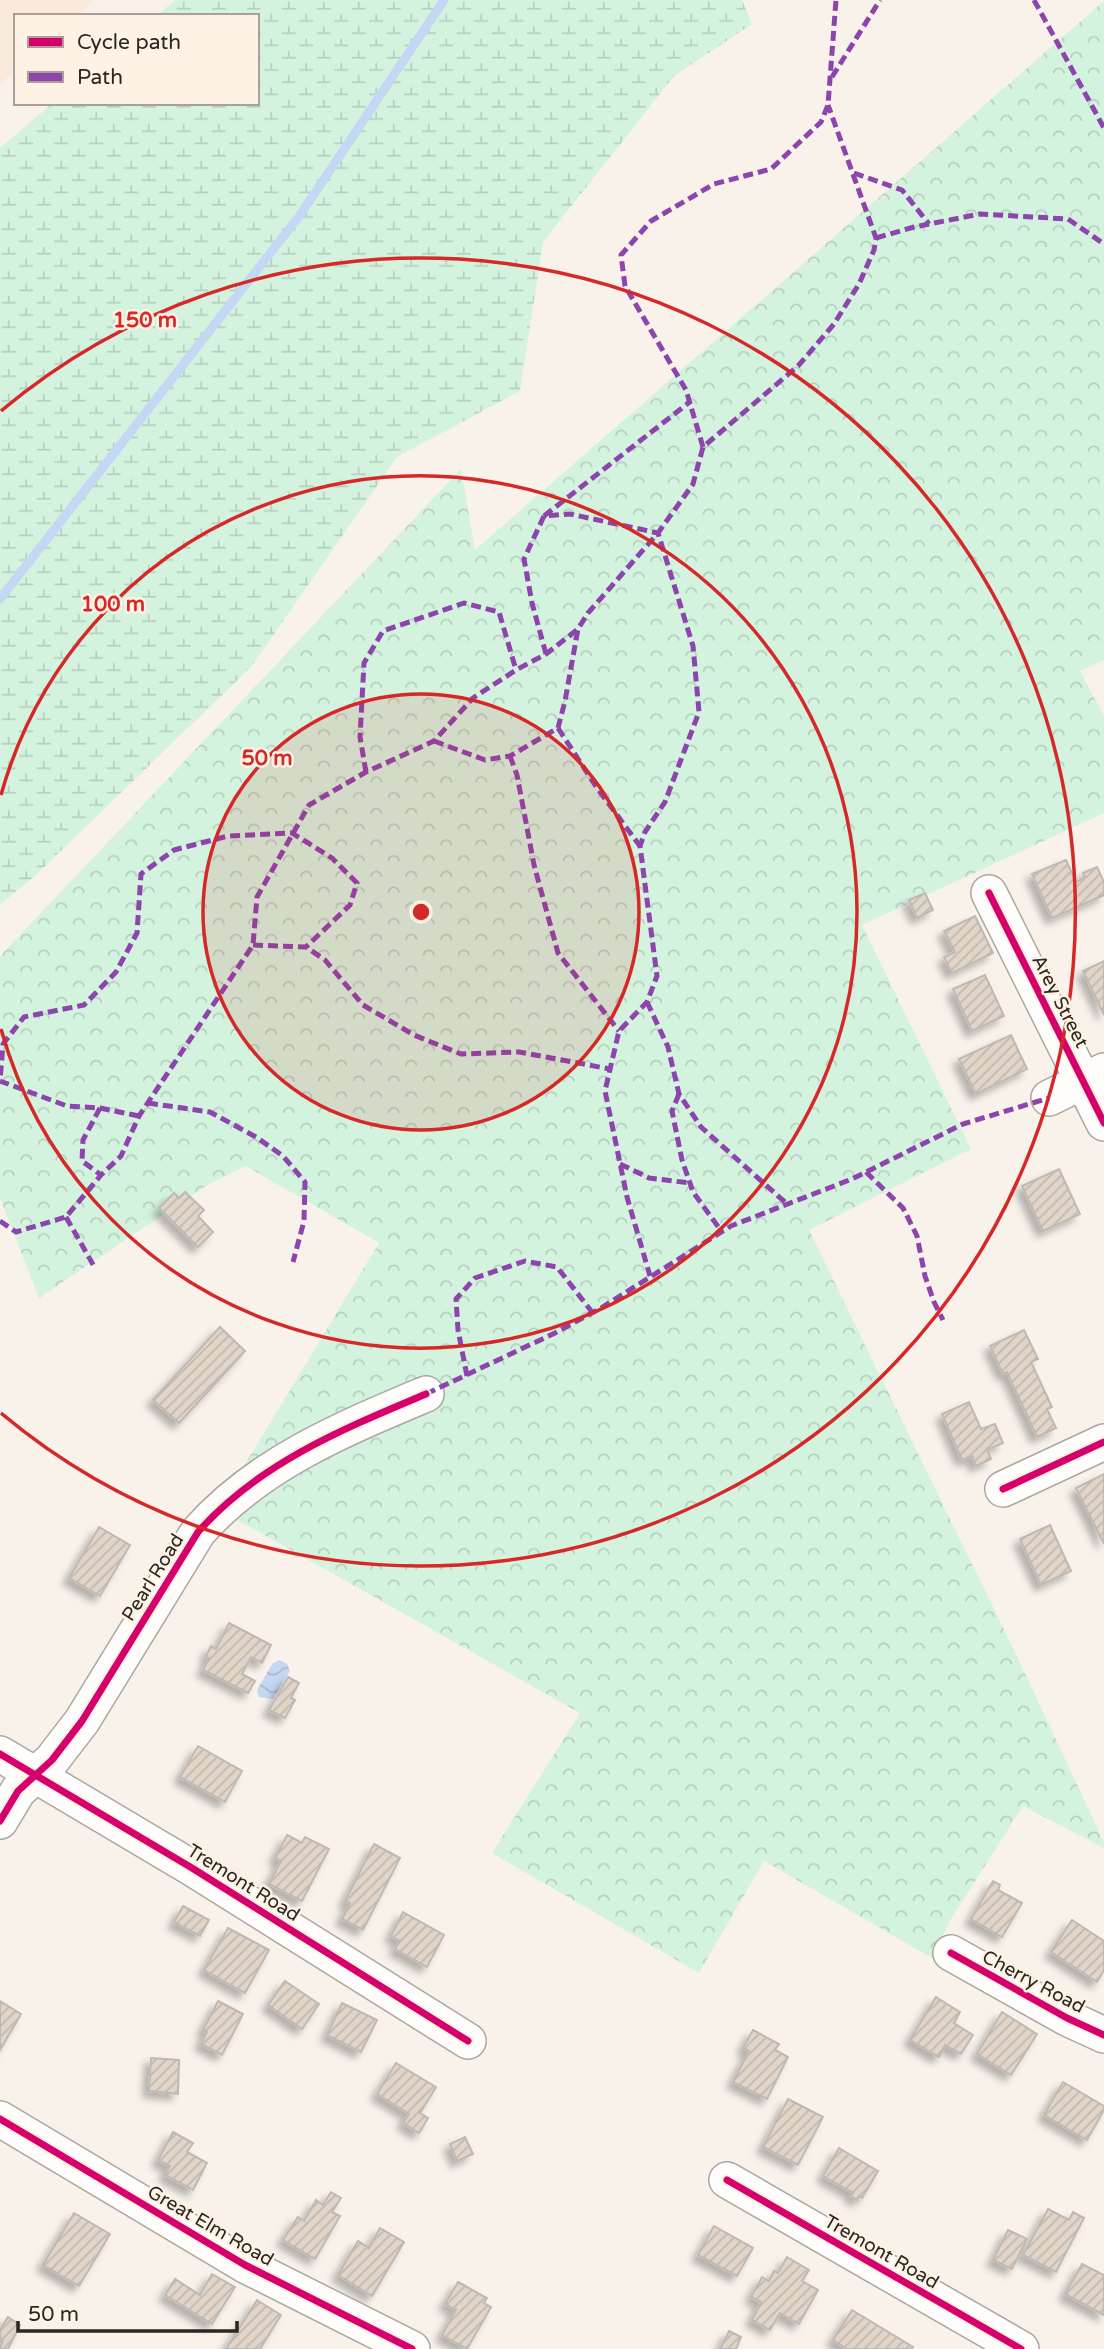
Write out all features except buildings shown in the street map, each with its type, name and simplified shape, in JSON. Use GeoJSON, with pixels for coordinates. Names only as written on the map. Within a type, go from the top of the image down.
{"type":"FeatureCollection","features":[{"type":"Feature","properties":{"kind":"street","name":"Arey Street"},"geometry":{"type":"LineString","coordinates":[[989,893],[1094,1076],[1104,1123]]}},
{"type":"Feature","properties":{"kind":"street"},"geometry":{"type":"LineString","coordinates":[[1049,1098],[1094,1076]]}},
{"type":"Feature","properties":{"kind":"street","name":"Pearl Road"},"geometry":{"type":"LineString","coordinates":[[0,1821],[18,1791],[52,1760],[82,1721],[198,1532],[218,1509],[243,1488],[302,1452],[335,1434],[426,1394]]}},
{"type":"Feature","properties":{"kind":"street"},"geometry":{"type":"LineString","coordinates":[[1003,1489],[1104,1443]]}},
{"type":"Feature","properties":{"kind":"street","name":"Tremont Road"},"geometry":{"type":"LineString","coordinates":[[0,1754],[192,1868],[468,2042]]}},
{"type":"Feature","properties":{"kind":"street","name":"Cherry Road"},"geometry":{"type":"LineString","coordinates":[[951,1953],[1067,2018],[1104,2035]]}},
{"type":"Feature","properties":{"kind":"street","name":"Great Elm Road"},"geometry":{"type":"LineString","coordinates":[[0,2119],[245,2265],[412,2349]]}},
{"type":"Feature","properties":{"kind":"street","name":"Tremont Road"},"geometry":{"type":"LineString","coordinates":[[727,2180],[1021,2349]]}},
{"type":"Feature","properties":{"kind":"shaded area"},"geometry":{"type":"Polygon","coordinates":[[[0,0],[95,0],[79,14],[14,14],[14,72],[0,84],[0,0]]]}},
{"type":"Feature","properties":{"kind":"green space"},"geometry":{"type":"Polygon","coordinates":[[[175,0],[742,0],[752,24],[674,76],[543,242],[520,391],[397,457],[252,666],[36,875],[0,905],[0,148],[51,105],[259,105],[259,14],[158,14],[175,0]]]}},
{"type":"Feature","properties":{"kind":"green space"},"geometry":{"type":"Polygon","coordinates":[[[1104,1],[1104,660],[1080,671],[1104,716],[1104,813],[862,925],[971,1149],[809,1230],[1014,1650],[1104,1842],[1104,1848],[1023,1806],[951,1919],[932,1958],[764,1861],[699,1973],[492,1853],[580,1713],[218,1509],[379,1243],[246,1166],[209,1184],[39,1298],[0,1198],[0,956],[461,469],[475,550],[1104,1]]]}},
{"type":"Feature","properties":{"kind":"water"},"geometry":{"type":"Polygon","coordinates":[[[279,1660],[287,1664],[290,1671],[273,1699],[259,1697],[257,1690],[272,1664],[279,1660]]]}},
{"type":"Feature","properties":{"kind":"waterway"},"geometry":{"type":"LineString","coordinates":[[0,599],[300,215],[444,0]]}},
{"type":"Feature","properties":{"kind":"marked path"},"geometry":{"type":"LineString","coordinates":[[703,447],[686,390],[625,286],[621,255],[651,221],[714,184],[771,169],[821,122],[828,105],[836,0]]}},
{"type":"Feature","properties":{"kind":"marked path"},"geometry":{"type":"LineString","coordinates":[[832,77],[880,0]]}},
{"type":"Feature","properties":{"kind":"marked path"},"geometry":{"type":"LineString","coordinates":[[1034,0],[1104,128]]}},
{"type":"Feature","properties":{"kind":"marked path"},"geometry":{"type":"LineString","coordinates":[[0,1221],[16,1232],[66,1217],[101,1175],[121,1156],[139,1116],[253,945],[257,897],[309,805],[366,772],[434,741],[473,698],[546,654],[578,629],[588,613],[658,533],[693,484],[703,447],[798,366],[834,324],[859,284],[874,250],[876,238],[828,105]]}},
{"type":"Feature","properties":{"kind":"marked path"},"geometry":{"type":"LineString","coordinates":[[854,173],[902,190],[929,224]]}},
{"type":"Feature","properties":{"kind":"marked path"},"geometry":{"type":"LineString","coordinates":[[876,238],[914,227],[980,214],[1068,219],[1104,244]]}},
{"type":"Feature","properties":{"kind":"marked path"},"geometry":{"type":"LineString","coordinates":[[544,516],[691,401]]}},
{"type":"Feature","properties":{"kind":"marked path"},"geometry":{"type":"LineString","coordinates":[[546,654],[532,603],[524,559],[544,516],[570,514],[658,533],[693,646],[699,712],[665,802],[645,832],[640,846],[657,976],[647,1002],[619,1031],[605,1091],[627,1197],[650,1276]]}},
{"type":"Feature","properties":{"kind":"marked path"},"geometry":{"type":"LineString","coordinates":[[366,772],[360,737],[364,663],[383,631],[464,603],[499,612],[516,670]]}},
{"type":"Feature","properties":{"kind":"marked path"},"geometry":{"type":"LineString","coordinates":[[434,741],[485,760],[510,756],[558,728],[578,629]]}},
{"type":"Feature","properties":{"kind":"marked path"},"geometry":{"type":"LineString","coordinates":[[558,728],[597,788],[640,846]]}},
{"type":"Feature","properties":{"kind":"marked path"},"geometry":{"type":"LineString","coordinates":[[510,756],[517,775],[534,865],[558,953],[619,1031]]}},
{"type":"Feature","properties":{"kind":"marked path"},"geometry":{"type":"LineString","coordinates":[[139,1116],[100,1108],[67,1106],[0,1081],[3,1044],[24,1017],[84,1005],[116,972],[137,933],[141,874],[174,850],[228,836],[292,833],[332,858],[357,883],[350,905],[306,947]]}},
{"type":"Feature","properties":{"kind":"marked path"},"geometry":{"type":"LineString","coordinates":[[253,945],[306,947],[325,960],[363,1005],[414,1035],[461,1054],[519,1052],[610,1069]]}},
{"type":"Feature","properties":{"kind":"marked path"},"geometry":{"type":"LineString","coordinates":[[647,1002],[668,1047],[679,1094],[701,1127],[787,1204]]}},
{"type":"Feature","properties":{"kind":"marked path"},"geometry":{"type":"LineString","coordinates":[[679,1094],[672,1111],[682,1160],[693,1192],[722,1232]]}},
{"type":"Feature","properties":{"kind":"marked path"},"geometry":{"type":"LineString","coordinates":[[426,1394],[555,1333],[601,1308],[731,1226],[852,1179],[963,1124],[1049,1098]]}},
{"type":"Feature","properties":{"kind":"marked path"},"geometry":{"type":"LineString","coordinates":[[148,1103],[210,1112],[256,1137],[283,1156],[305,1182],[304,1221],[293,1262]]}},
{"type":"Feature","properties":{"kind":"marked path"},"geometry":{"type":"LineString","coordinates":[[100,1108],[83,1140],[82,1161],[101,1175]]}},
{"type":"Feature","properties":{"kind":"marked path"},"geometry":{"type":"LineString","coordinates":[[620,1164],[649,1178],[690,1183]]}},
{"type":"Feature","properties":{"kind":"marked path"},"geometry":{"type":"LineString","coordinates":[[866,1172],[903,1208],[917,1236],[925,1276],[943,1320]]}},
{"type":"Feature","properties":{"kind":"marked path"},"geometry":{"type":"LineString","coordinates":[[66,1217],[95,1268]]}},
{"type":"Feature","properties":{"kind":"marked path"},"geometry":{"type":"LineString","coordinates":[[467,1376],[458,1330],[456,1299],[475,1278],[525,1261],[557,1267],[592,1312]]}},
{"type":"Feature","properties":{"kind":"cycle path"},"geometry":{"type":"LineString","coordinates":[[989,893],[1104,1123]]}},
{"type":"Feature","properties":{"kind":"cycle path"},"geometry":{"type":"LineString","coordinates":[[0,1821],[18,1791],[52,1760],[82,1721],[198,1532],[248,1486],[275,1467],[333,1435],[426,1394]]}},
{"type":"Feature","properties":{"kind":"cycle path"},"geometry":{"type":"LineString","coordinates":[[1003,1489],[1104,1442]]}},
{"type":"Feature","properties":{"kind":"cycle path"},"geometry":{"type":"LineString","coordinates":[[0,1754],[192,1868],[468,2041]]}},
{"type":"Feature","properties":{"kind":"cycle path"},"geometry":{"type":"LineString","coordinates":[[951,1953],[1067,2018],[1104,2035]]}},
{"type":"Feature","properties":{"kind":"cycle path"},"geometry":{"type":"LineString","coordinates":[[0,2119],[245,2265],[412,2349]]}},
{"type":"Feature","properties":{"kind":"cycle path"},"geometry":{"type":"LineString","coordinates":[[727,2180],[1021,2349]]}}]}
